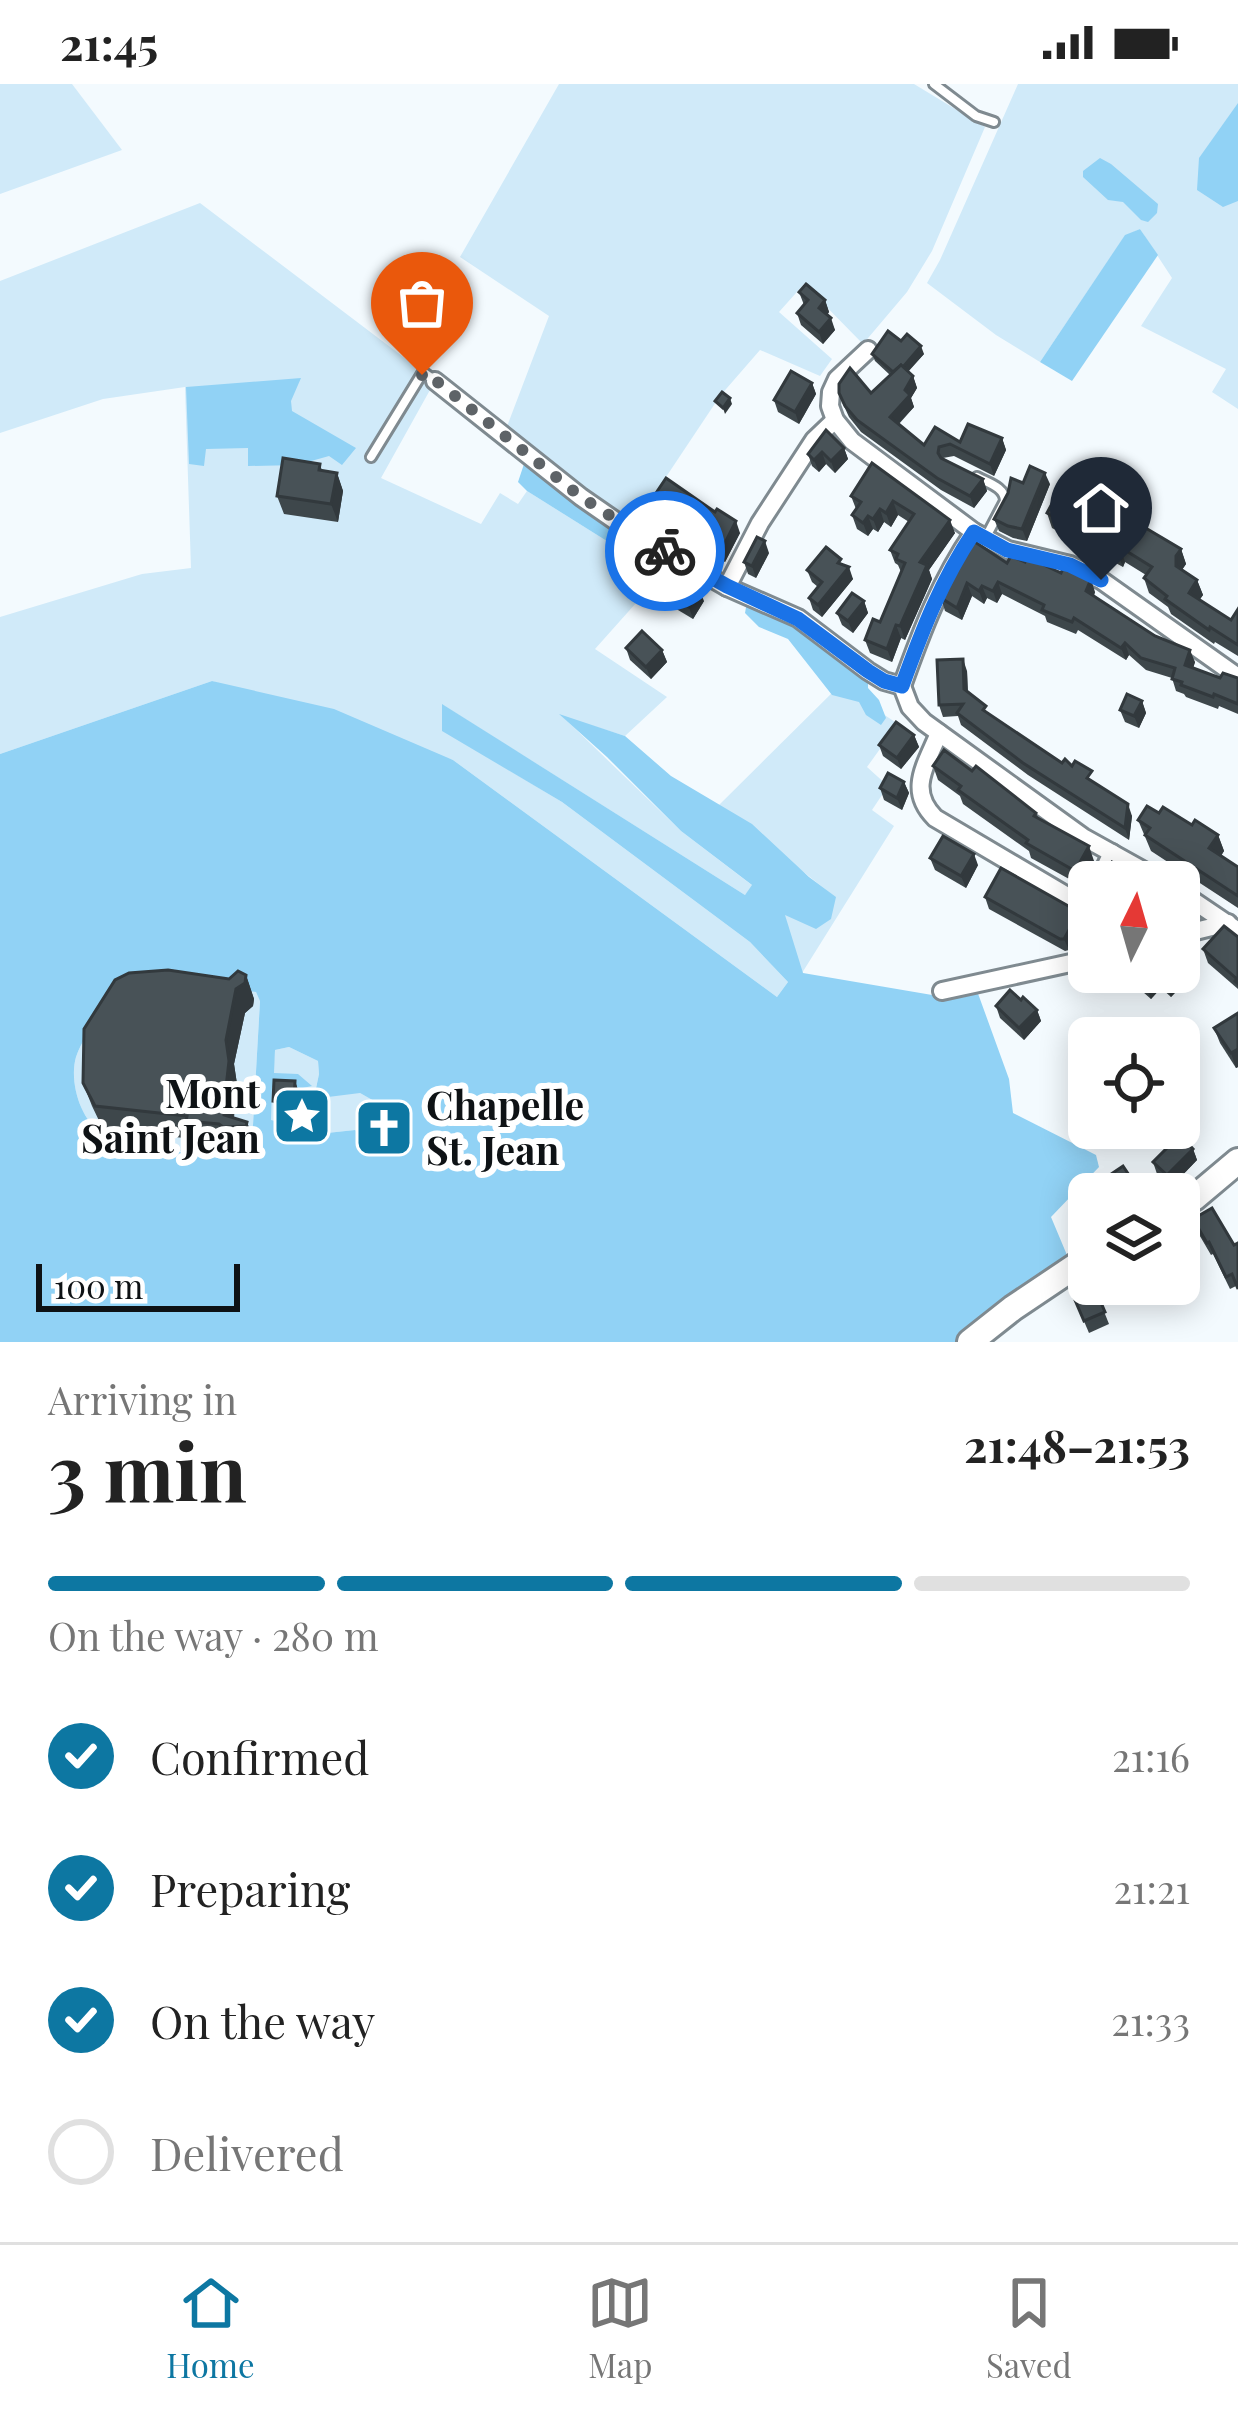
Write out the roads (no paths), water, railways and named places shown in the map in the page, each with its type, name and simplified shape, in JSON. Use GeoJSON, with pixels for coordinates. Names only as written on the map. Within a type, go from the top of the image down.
{"type":"FeatureCollection","features":[{"type":"Feature","properties":{"kind":"main road"},"geometry":{"type":"LineString","coordinates":[[1200,1193],[1236,1169]]}},
{"type":"Feature","properties":{"kind":"main road"},"geometry":{"type":"LineString","coordinates":[[970,1342],[1068,1270]]}},
{"type":"Feature","properties":{"kind":"street"},"geometry":{"type":"LineString","coordinates":[[868,350],[831,392],[835,420],[852,441],[980,535],[1007,550],[1070,565],[1101,580],[1238,677]]}},
{"type":"Feature","properties":{"kind":"street"},"geometry":{"type":"LineString","coordinates":[[435,380],[630,531],[727,586],[798,619],[868,671],[902,686]]}},
{"type":"Feature","properties":{"kind":"street"},"geometry":{"type":"LineString","coordinates":[[727,586],[760,523],[814,440],[835,420]]}},
{"type":"Feature","properties":{"kind":"street"},"geometry":{"type":"LineString","coordinates":[[980,535],[951,566],[932,605],[902,686],[910,707],[1083,836],[1126,861]]}},
{"type":"Feature","properties":{"kind":"street"},"geometry":{"type":"LineString","coordinates":[[939,733],[921,781],[919,796],[924,808],[1068,894]]}},
{"type":"Feature","properties":{"kind":"street"},"geometry":{"type":"LineString","coordinates":[[1108,861],[1112,853]]}},
{"type":"Feature","properties":{"kind":"street"},"geometry":{"type":"LineString","coordinates":[[1200,905],[1233,927]]}},
{"type":"Feature","properties":{"kind":"street"},"geometry":{"type":"LineString","coordinates":[[1200,932],[1233,927]]}},
{"type":"Feature","properties":{"kind":"street"},"geometry":{"type":"LineString","coordinates":[[942,991],[1068,964]]}},
{"type":"Feature","properties":{"kind":"lane"},"geometry":{"type":"LineString","coordinates":[[934,84],[976,116],[994,122]]}},
{"type":"Feature","properties":{"kind":"lane"},"geometry":{"type":"LineString","coordinates":[[371,457],[423,372],[435,380]]}},
{"type":"Feature","properties":{"kind":"lane"},"geometry":{"type":"LineString","coordinates":[[967,472],[1005,494],[1005,501],[980,535]]}},
{"type":"Feature","properties":{"kind":"place","name":"Mont Saint Jean"},"geometry":{"type":"Point","coordinates":[302,1116]}},
{"type":"Feature","properties":{"kind":"place","name":"Chapelle St. Jean"},"geometry":{"type":"Point","coordinates":[384,1128]}}]}
